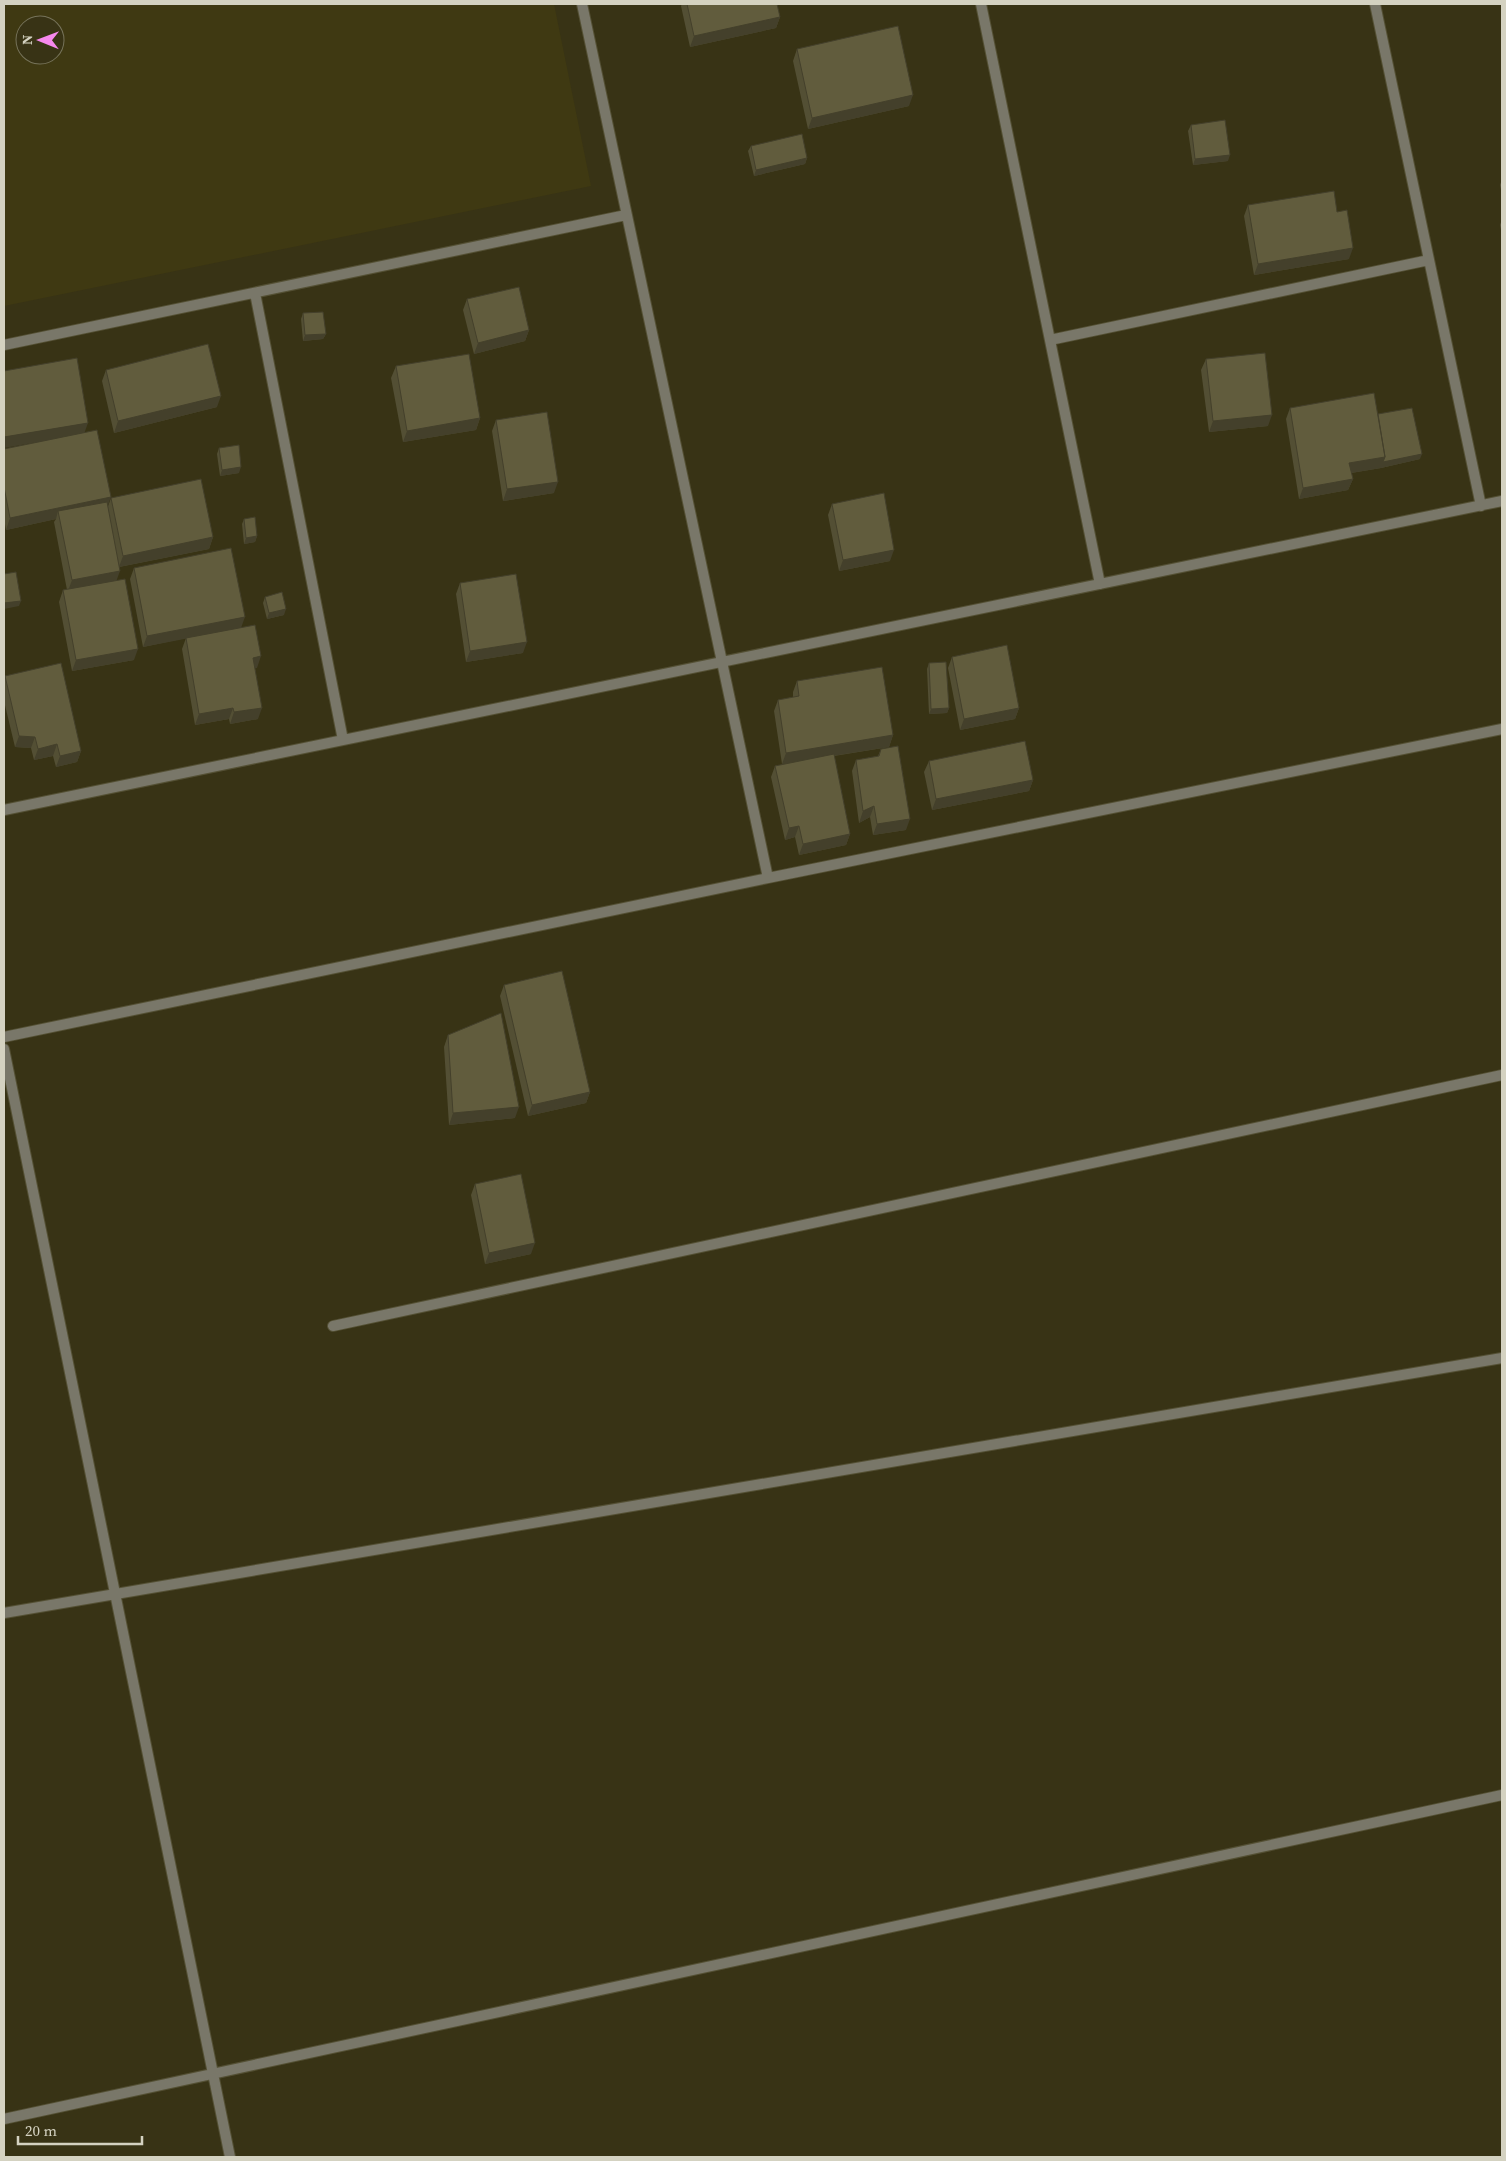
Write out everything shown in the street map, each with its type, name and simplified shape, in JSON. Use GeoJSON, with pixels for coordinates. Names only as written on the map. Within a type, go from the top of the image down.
{"type":"FeatureCollection","features":[{"type":"Feature","properties":{"kind":"street"},"geometry":{"type":"LineString","coordinates":[[582,4],[768,878]]}},
{"type":"Feature","properties":{"kind":"street"},"geometry":{"type":"LineString","coordinates":[[981,4],[1100,584]]}},
{"type":"Feature","properties":{"kind":"street"},"geometry":{"type":"LineString","coordinates":[[1375,4],[1481,506]]}},
{"type":"Feature","properties":{"kind":"street"},"geometry":{"type":"LineString","coordinates":[[4,345],[626,215]]}},
{"type":"Feature","properties":{"kind":"street"},"geometry":{"type":"LineString","coordinates":[[1050,340],[1429,260]]}},
{"type":"Feature","properties":{"kind":"street"},"geometry":{"type":"LineString","coordinates":[[255,293],[342,740]]}},
{"type":"Feature","properties":{"kind":"street"},"geometry":{"type":"LineString","coordinates":[[4,810],[1502,501]]}},
{"type":"Feature","properties":{"kind":"street"},"geometry":{"type":"LineString","coordinates":[[4,1037],[768,878],[1502,729]]}},
{"type":"Feature","properties":{"kind":"street"},"geometry":{"type":"LineString","coordinates":[[4,1049],[230,2157]]}},
{"type":"Feature","properties":{"kind":"street"},"geometry":{"type":"LineString","coordinates":[[333,1326],[1502,1075]]}},
{"type":"Feature","properties":{"kind":"street"},"geometry":{"type":"LineString","coordinates":[[4,1613],[1502,1358]]}},
{"type":"Feature","properties":{"kind":"street"},"geometry":{"type":"LineString","coordinates":[[4,2118],[1502,1795]]}},
{"type":"Feature","properties":{"kind":"shaded area"},"geometry":{"type":"Polygon","coordinates":[[[4,4],[554,4],[591,186],[4,306],[4,4]]]}},
{"type":"Feature","properties":{"kind":"building"},"geometry":{"type":"Polygon","coordinates":[[[687,4],[777,4],[780,17],[694,36],[687,4]]]}},
{"type":"Feature","properties":{"kind":"building"},"geometry":{"type":"Polygon","coordinates":[[[898,26],[913,95],[812,118],[797,49],[898,26]]]}},
{"type":"Feature","properties":{"kind":"building"},"geometry":{"type":"Polygon","coordinates":[[[1225,120],[1230,155],[1195,159],[1191,125],[1225,120]]]}},
{"type":"Feature","properties":{"kind":"building"},"geometry":{"type":"Polygon","coordinates":[[[802,134],[807,158],[756,170],[751,146],[802,134]]]}},
{"type":"Feature","properties":{"kind":"building"},"geometry":{"type":"Polygon","coordinates":[[[1334,191],[1337,212],[1347,210],[1353,248],[1258,264],[1248,205],[1334,191]]]}},
{"type":"Feature","properties":{"kind":"building"},"geometry":{"type":"Polygon","coordinates":[[[519,287],[529,330],[478,343],[467,299],[519,287]]]}},
{"type":"Feature","properties":{"kind":"building"},"geometry":{"type":"Polygon","coordinates":[[[323,312],[326,334],[305,335],[303,313],[323,312]]]}},
{"type":"Feature","properties":{"kind":"building"},"geometry":{"type":"Polygon","coordinates":[[[208,344],[221,396],[118,421],[106,370],[208,344]]]}},
{"type":"Feature","properties":{"kind":"building"},"geometry":{"type":"Polygon","coordinates":[[[1265,353],[1272,415],[1213,421],[1206,359],[1265,353]]]}},
{"type":"Feature","properties":{"kind":"building"},"geometry":{"type":"Polygon","coordinates":[[[469,354],[480,418],[407,431],[396,366],[469,354]]]}},
{"type":"Feature","properties":{"kind":"building"},"geometry":{"type":"Polygon","coordinates":[[[77,358],[88,423],[4,437],[4,371],[77,358]]]}},
{"type":"Feature","properties":{"kind":"building"},"geometry":{"type":"Polygon","coordinates":[[[1374,393],[1385,457],[1349,463],[1353,479],[1303,488],[1290,408],[1374,393]]]}},
{"type":"Feature","properties":{"kind":"building"},"geometry":{"type":"Polygon","coordinates":[[[1412,408],[1422,454],[1383,462],[1385,457],[1378,414],[1412,408]]]}},
{"type":"Feature","properties":{"kind":"building"},"geometry":{"type":"Polygon","coordinates":[[[547,412],[558,482],[507,489],[496,420],[547,412]]]}},
{"type":"Feature","properties":{"kind":"building"},"geometry":{"type":"Polygon","coordinates":[[[97,430],[111,497],[10,518],[4,487],[4,449],[97,430]]]}},
{"type":"Feature","properties":{"kind":"building"},"geometry":{"type":"Polygon","coordinates":[[[239,445],[241,467],[222,470],[219,448],[239,445]]]}},
{"type":"Feature","properties":{"kind":"building"},"geometry":{"type":"Polygon","coordinates":[[[201,479],[213,537],[123,556],[111,498],[201,479]]]}},
{"type":"Feature","properties":{"kind":"building"},"geometry":{"type":"Polygon","coordinates":[[[884,493],[894,550],[843,560],[832,504],[884,493]]]}},
{"type":"Feature","properties":{"kind":"building"},"geometry":{"type":"Polygon","coordinates":[[[107,502],[120,571],[72,580],[58,511],[107,502]]]}},
{"type":"Feature","properties":{"kind":"building"},"geometry":{"type":"Polygon","coordinates":[[[255,517],[257,536],[246,538],[244,519],[255,517]]]}},
{"type":"Feature","properties":{"kind":"building"},"geometry":{"type":"Polygon","coordinates":[[[231,548],[245,617],[147,636],[134,568],[231,548]]]}},
{"type":"Feature","properties":{"kind":"building"},"geometry":{"type":"Polygon","coordinates":[[[16,572],[21,601],[4,603],[4,574],[16,572]]]}},
{"type":"Feature","properties":{"kind":"building"},"geometry":{"type":"Polygon","coordinates":[[[516,574],[527,642],[470,651],[460,583],[516,574]]]}},
{"type":"Feature","properties":{"kind":"building"},"geometry":{"type":"Polygon","coordinates":[[[125,579],[138,649],[76,660],[63,590],[125,579]]]}},
{"type":"Feature","properties":{"kind":"building"},"geometry":{"type":"Polygon","coordinates":[[[282,592],[286,609],[269,613],[265,597],[282,592]]]}},
{"type":"Feature","properties":{"kind":"building"},"geometry":{"type":"Polygon","coordinates":[[[255,625],[261,656],[253,658],[262,708],[234,712],[233,708],[199,714],[186,638],[255,625]]]}},
{"type":"Feature","properties":{"kind":"building"},"geometry":{"type":"Polygon","coordinates":[[[1007,645],[1019,708],[964,719],[952,657],[1007,645]]]}},
{"type":"Feature","properties":{"kind":"building"},"geometry":{"type":"Polygon","coordinates":[[[946,662],[949,708],[931,709],[929,663],[946,662]]]}},
{"type":"Feature","properties":{"kind":"building"},"geometry":{"type":"Polygon","coordinates":[[[61,663],[81,751],[60,756],[57,744],[38,749],[35,737],[19,736],[5,676],[61,663]]]}},
{"type":"Feature","properties":{"kind":"building"},"geometry":{"type":"Polygon","coordinates":[[[882,667],[893,735],[786,753],[778,700],[799,696],[797,681],[882,667]]]}},
{"type":"Feature","properties":{"kind":"building"},"geometry":{"type":"Polygon","coordinates":[[[1025,741],[1033,780],[936,799],[929,761],[1025,741]]]}},
{"type":"Feature","properties":{"kind":"building"},"geometry":{"type":"Polygon","coordinates":[[[898,746],[910,819],[877,824],[874,806],[863,811],[856,760],[879,756],[881,749],[898,746]]]}},
{"type":"Feature","properties":{"kind":"building"},"geometry":{"type":"Polygon","coordinates":[[[834,754],[850,834],[803,844],[799,826],[789,828],[775,766],[834,754]]]}},
{"type":"Feature","properties":{"kind":"building"},"geometry":{"type":"Polygon","coordinates":[[[562,971],[590,1092],[532,1105],[504,985],[562,971]]]}},
{"type":"Feature","properties":{"kind":"building"},"geometry":{"type":"Polygon","coordinates":[[[501,1013],[519,1107],[453,1113],[448,1035],[501,1013]]]}},
{"type":"Feature","properties":{"kind":"building"},"geometry":{"type":"Polygon","coordinates":[[[521,1174],[535,1243],[489,1253],[475,1184],[521,1174]]]}}]}
